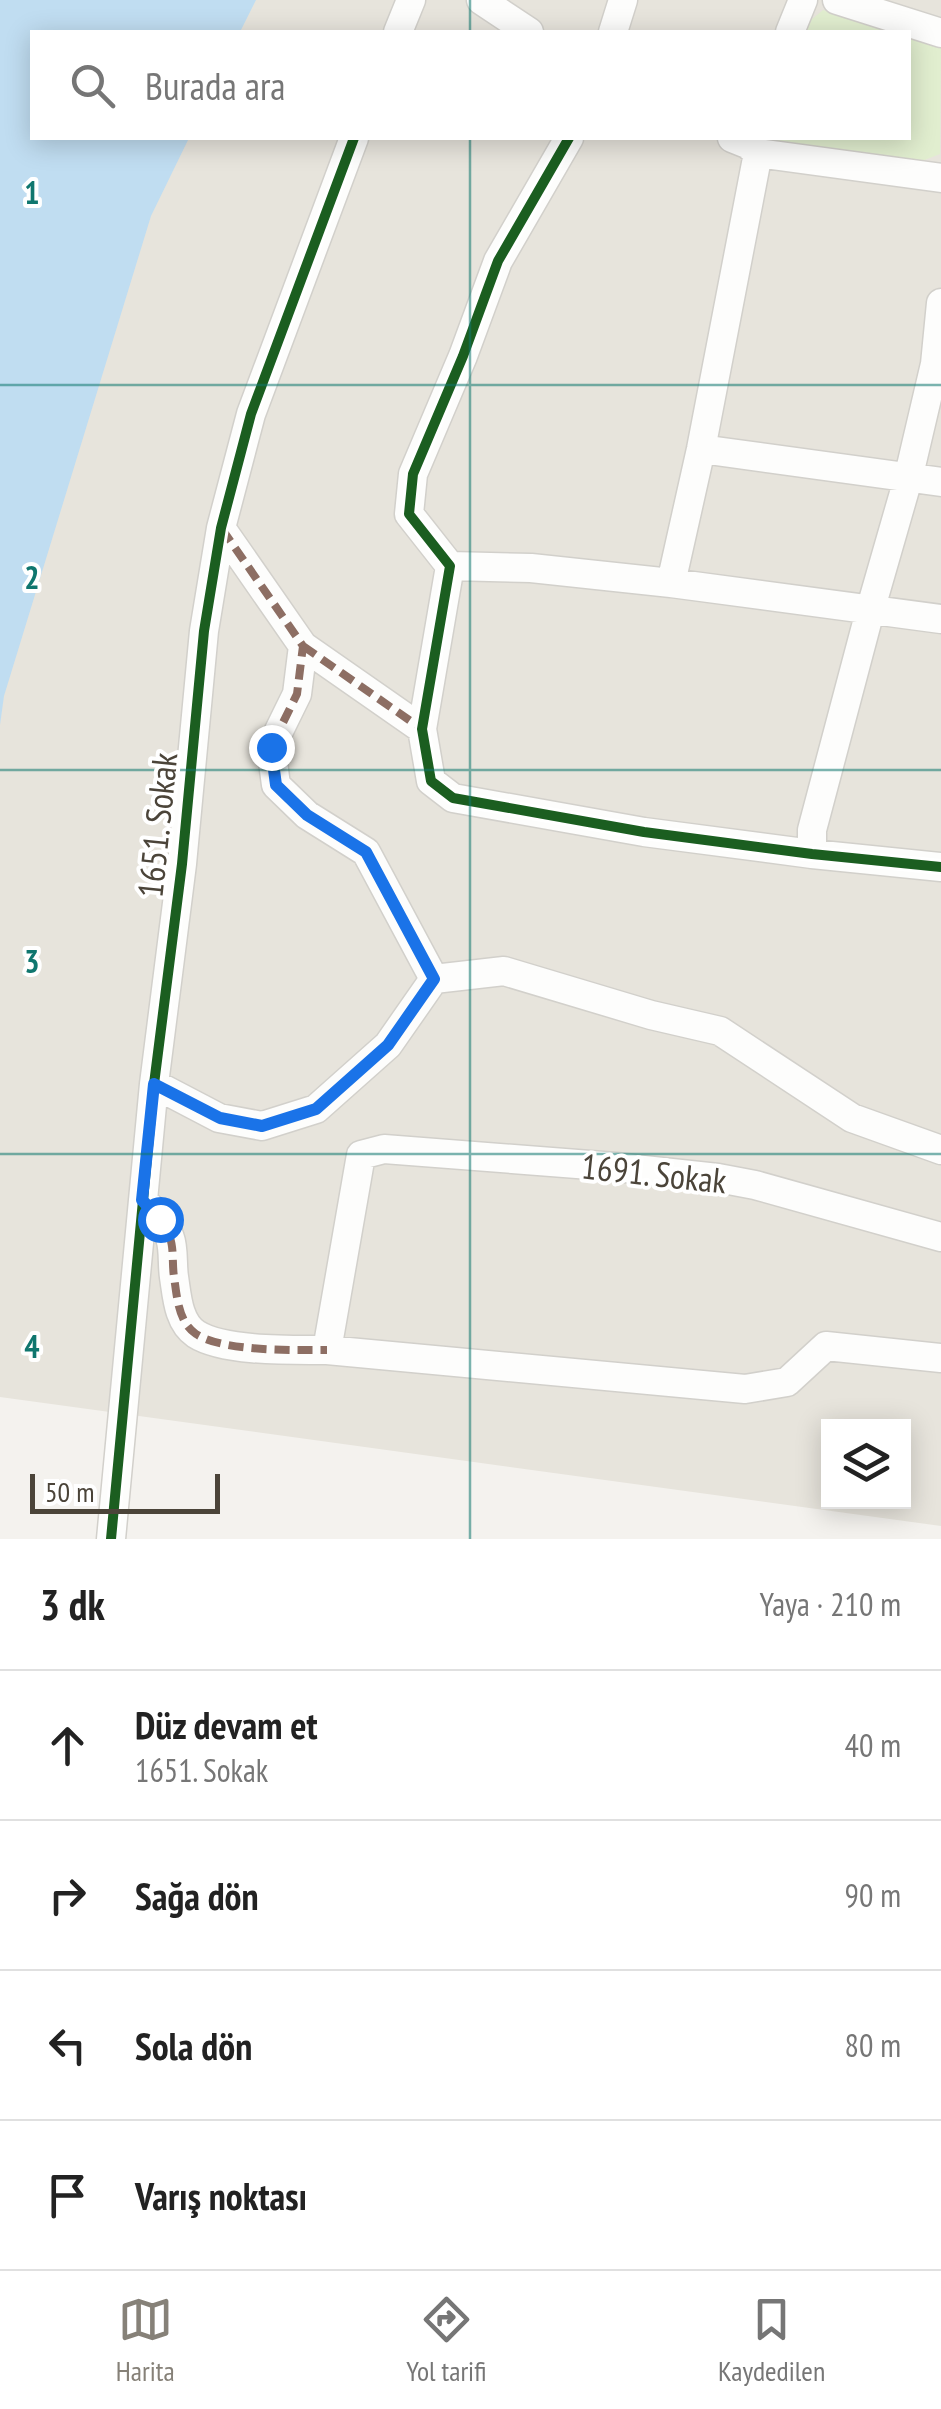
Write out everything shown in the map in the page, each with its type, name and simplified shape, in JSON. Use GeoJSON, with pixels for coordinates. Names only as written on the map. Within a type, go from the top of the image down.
{"type":"FeatureCollection","features":[{"type":"Feature","properties":{"kind":"street"},"geometry":{"type":"LineString","coordinates":[[399,30],[412,0]]}},
{"type":"Feature","properties":{"kind":"street"},"geometry":{"type":"LineString","coordinates":[[482,0],[526,30]]}},
{"type":"Feature","properties":{"kind":"street"},"geometry":{"type":"LineString","coordinates":[[614,30],[623,0]]}},
{"type":"Feature","properties":{"kind":"street"},"geometry":{"type":"LineString","coordinates":[[791,30],[803,0]]}},
{"type":"Feature","properties":{"kind":"street"},"geometry":{"type":"LineString","coordinates":[[838,0],[941,34]]}},
{"type":"Feature","properties":{"kind":"street","name":"1651. Sokak"},"geometry":{"type":"LineString","coordinates":[[111,1539],[154,1084],[182,864],[204,631],[221,528],[251,414],[353,140]]}},
{"type":"Feature","properties":{"kind":"street"},"geometry":{"type":"LineString","coordinates":[[568,140],[498,261],[414,474],[409,514],[450,566],[422,729],[431,781],[453,798],[644,832],[941,868]]}},
{"type":"Feature","properties":{"kind":"street"},"geometry":{"type":"LineString","coordinates":[[671,583],[701,449],[746,143],[941,178]]}},
{"type":"Feature","properties":{"kind":"street"},"geometry":{"type":"LineString","coordinates":[[812,854],[812,830],[908,479],[935,364],[941,303]]}},
{"type":"Feature","properties":{"kind":"street"},"geometry":{"type":"LineString","coordinates":[[701,449],[941,482]]}},
{"type":"Feature","properties":{"kind":"street"},"geometry":{"type":"LineString","coordinates":[[221,528],[302,646],[422,729]]}},
{"type":"Feature","properties":{"kind":"street"},"geometry":{"type":"LineString","coordinates":[[450,566],[532,568],[671,583],[941,619]]}},
{"type":"Feature","properties":{"kind":"street"},"geometry":{"type":"LineString","coordinates":[[302,646],[297,694],[271,747],[276,785],[307,815],[366,852],[434,979]]}},
{"type":"Feature","properties":{"kind":"street"},"geometry":{"type":"LineString","coordinates":[[154,1084],[220,1118],[262,1126],[316,1109],[388,1045],[434,979],[504,971],[651,1016],[720,1032],[852,1118],[941,1150]]}},
{"type":"Feature","properties":{"kind":"street","name":"1691. Sokak"},"geometry":{"type":"LineString","coordinates":[[328,1350],[360,1155],[384,1149],[718,1178],[941,1237]]}},
{"type":"Feature","properties":{"kind":"street"},"geometry":{"type":"LineString","coordinates":[[142,1200],[160,1219],[171,1240],[180,1313],[194,1333],[220,1343],[745,1389],[787,1382],[826,1346],[941,1358]]}},
{"type":"Feature","properties":{"kind":"shaded area"},"geometry":{"type":"Polygon","coordinates":[[[0,0],[941,0],[941,1526],[0,1397],[0,0]]]}},
{"type":"Feature","properties":{"kind":"green space"},"geometry":{"type":"Polygon","coordinates":[[[823,10],[888,30],[807,30],[811,20],[823,10]]]}},
{"type":"Feature","properties":{"kind":"green space"},"geometry":{"type":"Polygon","coordinates":[[[911,38],[941,47],[940,154],[922,161],[773,140],[911,140],[911,38]]]}},
{"type":"Feature","properties":{"kind":"water"},"geometry":{"type":"Polygon","coordinates":[[[0,0],[256,0],[241,30],[30,30],[30,140],[188,140],[151,216],[4,696],[0,725],[0,0]]]}},
{"type":"Feature","properties":{"kind":"marked path"},"geometry":{"type":"LineString","coordinates":[[222,529],[303,646],[297,694],[271,747],[276,785],[307,815],[366,852],[434,979]]}},
{"type":"Feature","properties":{"kind":"marked path"},"geometry":{"type":"LineString","coordinates":[[303,646],[422,729]]}},
{"type":"Feature","properties":{"kind":"marked path"},"geometry":{"type":"LineString","coordinates":[[143,1200],[170,1238],[179,1308],[185,1323],[196,1334],[241,1347],[327,1350]]}},
{"type":"Feature","properties":{"kind":"cycle path"},"geometry":{"type":"LineString","coordinates":[[111,1539],[154,1084],[182,864],[204,631],[221,528],[251,414],[353,140]]}},
{"type":"Feature","properties":{"kind":"cycle path"},"geometry":{"type":"LineString","coordinates":[[568,140],[498,261],[413,474],[409,514],[450,566],[422,729],[431,781],[453,798],[644,832],[941,867]]}},
{"type":"Feature","properties":{"kind":"route"},"geometry":{"type":"LineString","coordinates":[[160,1219],[142,1200],[154,1084],[220,1118],[262,1126],[316,1109],[388,1045],[434,979],[366,852],[307,815],[276,785],[271,747]]}}]}
